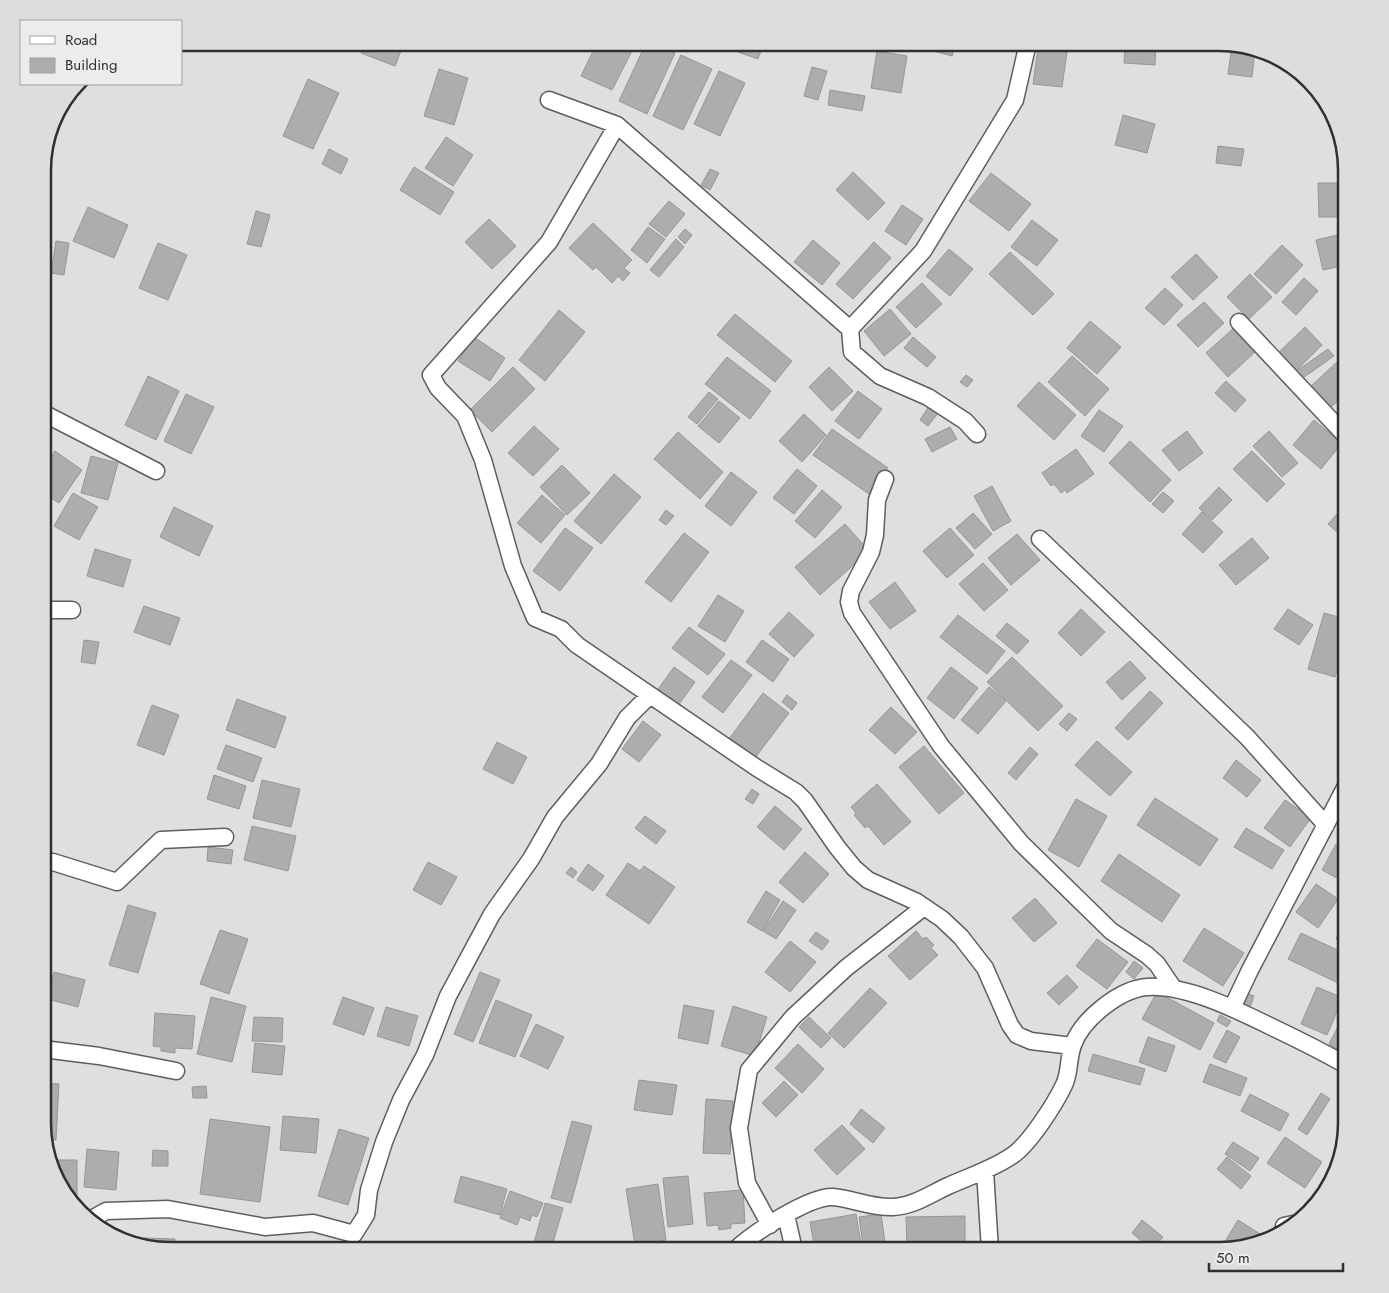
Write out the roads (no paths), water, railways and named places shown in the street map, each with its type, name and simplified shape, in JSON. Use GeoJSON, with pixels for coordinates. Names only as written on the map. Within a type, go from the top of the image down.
{"type":"FeatureCollection","features":[{"type":"Feature","properties":{"kind":"street"},"geometry":{"type":"LineString","coordinates":[[850,329],[922,251],[1015,100],[1026,51]]}},
{"type":"Feature","properties":{"kind":"street"},"geometry":{"type":"LineString","coordinates":[[549,100],[617,125],[850,329],[852,352],[880,376],[928,397],[965,421],[977,434]]}},
{"type":"Feature","properties":{"kind":"street"},"geometry":{"type":"LineString","coordinates":[[617,125],[549,242],[431,375],[438,388],[466,416],[483,460],[513,566],[535,618],[561,629],[577,645],[757,768],[796,792],[854,868],[868,880],[924,906],[942,919],[961,937],[985,968],[1010,1025],[1017,1035],[1031,1041],[1072,1046]]}},
{"type":"Feature","properties":{"kind":"street"},"geometry":{"type":"LineString","coordinates":[[1239,322],[1337,427]]}},
{"type":"Feature","properties":{"kind":"street"},"geometry":{"type":"LineString","coordinates":[[52,418],[156,471]]}},
{"type":"Feature","properties":{"kind":"street"},"geometry":{"type":"LineString","coordinates":[[886,479],[877,500],[875,535],[871,552],[851,591],[849,602],[852,613],[941,746],[1021,843],[1111,931],[1157,964],[1174,988]]}},
{"type":"Feature","properties":{"kind":"street"},"geometry":{"type":"LineString","coordinates":[[1040,539],[1247,737],[1326,824]]}},
{"type":"Feature","properties":{"kind":"street"},"geometry":{"type":"LineString","coordinates":[[52,610],[72,610]]}},
{"type":"Feature","properties":{"kind":"street"},"geometry":{"type":"LineString","coordinates":[[97,1216],[106,1211],[168,1209],[265,1227],[313,1223],[354,1234],[366,1214],[369,1190],[384,1142],[401,1100],[425,1055],[448,996],[492,914],[531,859],[555,817],[598,764],[627,718],[650,695]]}},
{"type":"Feature","properties":{"kind":"street"},"geometry":{"type":"LineString","coordinates":[[1232,1008],[1338,802]]}},
{"type":"Feature","properties":{"kind":"street"},"geometry":{"type":"LineString","coordinates":[[52,862],[117,882],[161,840],[225,837]]}},
{"type":"Feature","properties":{"kind":"street"},"geometry":{"type":"LineString","coordinates":[[770,1225],[747,1183],[739,1128],[749,1070],[793,1017],[846,968],[924,906]]}},
{"type":"Feature","properties":{"kind":"street"},"geometry":{"type":"LineString","coordinates":[[746,1242],[786,1215],[808,1203],[826,1197],[835,1197],[872,1206],[893,1207],[914,1204],[949,1186],[985,1171],[1014,1154],[1032,1137],[1064,1085],[1069,1070],[1072,1046],[1083,1026],[1097,1012],[1123,994],[1147,987],[1174,988],[1232,1008],[1338,1060]]}},
{"type":"Feature","properties":{"kind":"street"},"geometry":{"type":"LineString","coordinates":[[52,1050],[99,1056],[176,1071]]}},
{"type":"Feature","properties":{"kind":"street"},"geometry":{"type":"LineString","coordinates":[[985,1171],[989,1242]]}},
{"type":"Feature","properties":{"kind":"street"},"geometry":{"type":"LineString","coordinates":[[786,1215],[792,1242]]}}]}
